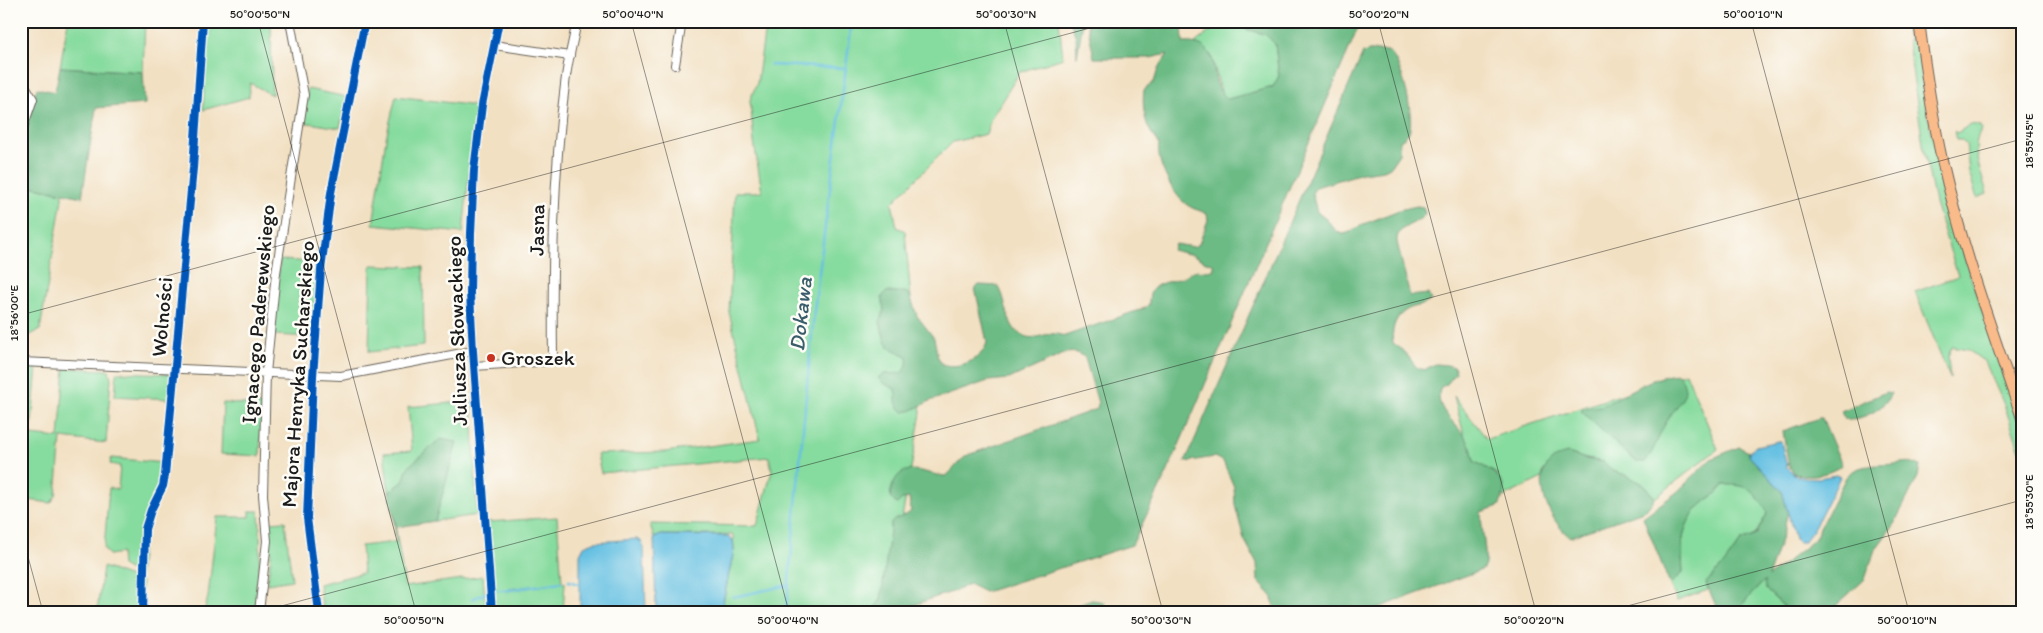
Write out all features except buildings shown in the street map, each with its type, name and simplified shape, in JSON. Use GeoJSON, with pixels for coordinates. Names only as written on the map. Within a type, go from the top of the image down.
{"type":"FeatureCollection","features":[{"type":"Feature","properties":{"kind":"main road"},"geometry":{"type":"LineString","coordinates":[[1919,21],[1931,105],[1949,185],[1976,281],[2022,418]]}},
{"type":"Feature","properties":{"kind":"street","name":"Wolności"},"geometry":{"type":"LineString","coordinates":[[143,612],[145,529],[151,510],[163,486],[175,370],[193,168],[203,21]]}},
{"type":"Feature","properties":{"kind":"street","name":"Ignacego Paderewskiego"},"geometry":{"type":"LineString","coordinates":[[259,612],[266,541],[263,495],[266,373],[282,227],[304,94],[290,21]]}},
{"type":"Feature","properties":{"kind":"street","name":"Majora Henryka Sucharskiego"},"geometry":{"type":"LineString","coordinates":[[319,612],[306,518],[313,376],[324,236],[365,21]]}},
{"type":"Feature","properties":{"kind":"street","name":"Juliusza Słowackiego"},"geometry":{"type":"LineString","coordinates":[[492,612],[470,293],[474,179],[482,105],[499,21]]}},
{"type":"Feature","properties":{"kind":"street","name":"Jasna"},"geometry":{"type":"LineString","coordinates":[[474,366],[553,361],[556,193],[565,83],[577,21]]}},
{"type":"Feature","properties":{"kind":"street"},"geometry":{"type":"LineString","coordinates":[[675,65],[682,21]]}},
{"type":"Feature","properties":{"kind":"street"},"geometry":{"type":"LineString","coordinates":[[494,44],[570,56]]}},
{"type":"Feature","properties":{"kind":"street"},"geometry":{"type":"LineString","coordinates":[[21,87],[27,89],[33,99],[21,133]]}},
{"type":"Feature","properties":{"kind":"street"},"geometry":{"type":"LineString","coordinates":[[21,362],[341,376],[473,351]]}},
{"type":"Feature","properties":{"kind":"green space"},"geometry":{"type":"Polygon","coordinates":[[[68,21],[145,21],[143,72],[60,67],[68,21]]]}},
{"type":"Feature","properties":{"kind":"green space"},"geometry":{"type":"Polygon","coordinates":[[[766,21],[1059,21],[1063,58],[1020,72],[991,118],[986,134],[953,142],[892,203],[897,227],[905,231],[921,413],[885,612],[721,612],[734,550],[733,535],[661,535],[654,538],[650,524],[757,526],[772,470],[769,457],[601,473],[597,454],[665,452],[760,439],[729,312],[735,192],[762,192],[750,100],[757,83],[766,21]]]}},
{"type":"Feature","properties":{"kind":"green space"},"geometry":{"type":"Polygon","coordinates":[[[1070,21],[1083,21],[1077,57],[1076,37],[1070,21]]]}},
{"type":"Feature","properties":{"kind":"green space"},"geometry":{"type":"Polygon","coordinates":[[[1087,21],[1182,21],[1183,43],[1197,44],[1206,48],[1213,64],[1217,83],[1221,92],[1228,99],[1273,87],[1279,76],[1275,44],[1265,34],[1245,29],[1239,21],[1361,21],[1167,473],[1132,545],[985,592],[969,584],[906,608],[874,612],[881,599],[891,523],[911,511],[909,498],[902,499],[897,504],[891,497],[892,487],[896,478],[902,473],[915,470],[946,476],[968,455],[1097,409],[1098,403],[1085,358],[1078,354],[1066,353],[1009,379],[988,381],[904,412],[897,405],[895,389],[878,378],[883,374],[904,371],[907,363],[907,356],[888,347],[885,341],[880,322],[884,310],[882,297],[886,292],[905,292],[910,295],[917,316],[934,338],[938,358],[942,364],[955,366],[969,362],[981,354],[987,342],[975,288],[979,285],[998,286],[1014,329],[1020,334],[1027,337],[1052,334],[1065,336],[1145,308],[1149,304],[1152,291],[1160,284],[1183,277],[1194,271],[1214,269],[1213,263],[1206,262],[1193,255],[1172,250],[1175,244],[1194,247],[1199,244],[1208,220],[1207,214],[1183,202],[1172,187],[1160,160],[1159,144],[1149,129],[1145,118],[1144,90],[1154,82],[1158,69],[1168,54],[1150,58],[1094,58],[1087,21]]]}},
{"type":"Feature","properties":{"kind":"green space"},"geometry":{"type":"Polygon","coordinates":[[[1223,21],[1239,21],[1245,29],[1265,34],[1275,44],[1279,76],[1273,87],[1228,99],[1222,95],[1211,55],[1195,43],[1223,21]]]}},
{"type":"Feature","properties":{"kind":"green space"},"geometry":{"type":"Polygon","coordinates":[[[1905,21],[1915,21],[1921,74],[1942,178],[1972,280],[2022,431],[2022,457],[2005,407],[1985,362],[1968,350],[1952,347],[1948,356],[1950,378],[1915,292],[1958,276],[1935,203],[1924,151],[1905,21]]]}},
{"type":"Feature","properties":{"kind":"green space"},"geometry":{"type":"Polygon","coordinates":[[[271,22],[272,95],[250,83],[249,97],[203,110],[207,23],[271,22]]]}},
{"type":"Feature","properties":{"kind":"green space"},"geometry":{"type":"Polygon","coordinates":[[[1369,51],[1388,51],[1398,65],[1410,111],[1409,131],[1400,140],[1399,154],[1390,167],[1384,170],[1362,173],[1316,187],[1312,193],[1317,212],[1336,231],[1342,234],[1399,210],[1417,206],[1423,207],[1425,214],[1400,232],[1397,242],[1410,296],[1428,294],[1431,300],[1425,304],[1408,309],[1398,317],[1392,334],[1393,343],[1404,351],[1417,368],[1424,370],[1435,364],[1454,367],[1456,373],[1447,384],[1441,387],[1439,395],[1442,408],[1468,441],[1474,461],[1499,478],[1504,490],[1503,497],[1499,506],[1481,512],[1485,556],[1484,569],[1367,612],[1276,612],[1271,595],[1258,581],[1257,563],[1244,539],[1235,505],[1234,487],[1223,461],[1214,457],[1185,462],[1363,53],[1369,51]]]}},
{"type":"Feature","properties":{"kind":"green space"},"geometry":{"type":"Polygon","coordinates":[[[60,67],[143,72],[145,104],[96,108],[82,197],[21,184],[21,139],[37,88],[55,92],[60,67]]]}},
{"type":"Feature","properties":{"kind":"green space"},"geometry":{"type":"Polygon","coordinates":[[[308,89],[347,97],[340,128],[302,122],[308,89]]]}},
{"type":"Feature","properties":{"kind":"green space"},"geometry":{"type":"Polygon","coordinates":[[[396,96],[476,106],[463,233],[373,224],[386,138],[396,96]]]}},
{"type":"Feature","properties":{"kind":"green space"},"geometry":{"type":"Polygon","coordinates":[[[1971,124],[1981,126],[1982,130],[1976,144],[1976,153],[1987,194],[1977,198],[1969,173],[1966,144],[1962,140],[1956,140],[1954,131],[1957,133],[1971,124]]]}},
{"type":"Feature","properties":{"kind":"green space"},"geometry":{"type":"Polygon","coordinates":[[[21,184],[63,193],[40,330],[28,336],[21,335],[21,184]]]}},
{"type":"Feature","properties":{"kind":"green space"},"geometry":{"type":"Polygon","coordinates":[[[280,260],[318,262],[311,337],[273,335],[280,260]]]}},
{"type":"Feature","properties":{"kind":"green space"},"geometry":{"type":"Polygon","coordinates":[[[371,265],[423,267],[424,346],[369,352],[371,265]]]}},
{"type":"Feature","properties":{"kind":"green space"},"geometry":{"type":"Polygon","coordinates":[[[21,365],[37,366],[31,435],[59,438],[65,368],[106,370],[109,371],[111,378],[106,443],[61,438],[56,495],[51,503],[21,499],[21,365]]]}},
{"type":"Feature","properties":{"kind":"green space"},"geometry":{"type":"Polygon","coordinates":[[[117,372],[171,374],[170,399],[115,396],[117,372]]]}},
{"type":"Feature","properties":{"kind":"green space"},"geometry":{"type":"Polygon","coordinates":[[[1686,373],[1718,449],[1655,498],[1643,484],[1613,471],[1604,462],[1568,453],[1543,471],[1542,478],[1504,497],[1497,474],[1474,461],[1471,447],[1464,435],[1454,396],[1487,439],[1686,373]]]}},
{"type":"Feature","properties":{"kind":"green space"},"geometry":{"type":"Polygon","coordinates":[[[1678,374],[1685,387],[1685,393],[1666,422],[1652,452],[1645,462],[1637,462],[1581,411],[1606,404],[1650,381],[1678,374]]]}},
{"type":"Feature","properties":{"kind":"green space"},"geometry":{"type":"Polygon","coordinates":[[[1886,392],[1891,393],[1888,399],[1872,413],[1858,418],[1844,419],[1841,411],[1886,392]]]}},
{"type":"Feature","properties":{"kind":"green space"},"geometry":{"type":"Polygon","coordinates":[[[472,401],[477,515],[435,521],[457,442],[408,467],[403,482],[389,492],[384,453],[412,451],[408,407],[472,401]]]}},
{"type":"Feature","properties":{"kind":"green space"},"geometry":{"type":"Polygon","coordinates":[[[223,403],[262,405],[260,456],[221,454],[223,403]]]}},
{"type":"Feature","properties":{"kind":"green space"},"geometry":{"type":"Polygon","coordinates":[[[1822,418],[1842,465],[1820,474],[1795,474],[1789,466],[1783,431],[1822,418]]]}},
{"type":"Feature","properties":{"kind":"green space"},"geometry":{"type":"Polygon","coordinates":[[[440,439],[457,442],[435,521],[396,527],[389,492],[403,482],[408,467],[440,439]]]}},
{"type":"Feature","properties":{"kind":"green space"},"geometry":{"type":"Polygon","coordinates":[[[1739,447],[1749,452],[1749,456],[1782,491],[1788,510],[1783,534],[1768,577],[1814,540],[1846,477],[1856,469],[1907,462],[1920,466],[1918,477],[1894,524],[1875,550],[1865,579],[1829,612],[1786,612],[1787,609],[1766,590],[1764,581],[1735,612],[1732,612],[1729,608],[1716,606],[1706,583],[1725,563],[1741,541],[1756,535],[1768,512],[1755,494],[1740,486],[1723,485],[1693,514],[1683,537],[1683,572],[1670,585],[1643,517],[1677,492],[1711,459],[1739,447]]]}},
{"type":"Feature","properties":{"kind":"green space"},"geometry":{"type":"Polygon","coordinates":[[[1568,453],[1604,462],[1613,471],[1643,484],[1655,498],[1646,510],[1570,537],[1553,518],[1543,492],[1543,479],[1546,467],[1554,458],[1568,453]]]}},
{"type":"Feature","properties":{"kind":"green space"},"geometry":{"type":"Polygon","coordinates":[[[111,458],[164,463],[160,487],[145,516],[139,576],[122,566],[121,553],[109,555],[104,549],[109,488],[118,489],[120,466],[110,464],[111,458]]]}},
{"type":"Feature","properties":{"kind":"green space"},"geometry":{"type":"Polygon","coordinates":[[[1739,484],[1754,492],[1768,512],[1755,535],[1741,541],[1725,563],[1706,583],[1708,590],[1677,601],[1670,585],[1683,572],[1682,545],[1685,529],[1689,521],[1700,506],[1723,485],[1739,484]]]}},
{"type":"Feature","properties":{"kind":"green space"},"geometry":{"type":"Polygon","coordinates":[[[250,511],[259,511],[260,524],[260,562],[255,612],[204,612],[208,597],[217,517],[250,517],[250,511]]]}},
{"type":"Feature","properties":{"kind":"green space"},"geometry":{"type":"Polygon","coordinates":[[[393,512],[405,587],[483,576],[486,612],[323,612],[319,584],[363,573],[361,546],[396,542],[393,512]]]}},
{"type":"Feature","properties":{"kind":"green space"},"geometry":{"type":"Polygon","coordinates":[[[557,517],[562,582],[500,590],[508,591],[565,582],[563,612],[495,612],[488,522],[557,517]]]}},
{"type":"Feature","properties":{"kind":"green space"},"geometry":{"type":"Polygon","coordinates":[[[285,521],[292,580],[267,584],[271,555],[268,522],[285,521]]]}},
{"type":"Feature","properties":{"kind":"green space"},"geometry":{"type":"Polygon","coordinates":[[[103,567],[142,581],[139,612],[97,612],[103,567]]]}},
{"type":"Feature","properties":{"kind":"green space"},"geometry":{"type":"Polygon","coordinates":[[[1765,580],[1766,590],[1787,610],[1786,612],[1735,612],[1765,580]]]}},
{"type":"Feature","properties":{"kind":"green space"},"geometry":{"type":"Polygon","coordinates":[[[1092,600],[1105,602],[1100,612],[1060,612],[1092,600]]]}},
{"type":"Feature","properties":{"kind":"water"},"geometry":{"type":"Polygon","coordinates":[[[1781,441],[1787,467],[1797,477],[1819,478],[1836,475],[1840,477],[1813,530],[1804,542],[1799,542],[1795,539],[1782,491],[1749,456],[1749,452],[1756,446],[1781,441]]]}},
{"type":"Feature","properties":{"kind":"water"},"geometry":{"type":"Polygon","coordinates":[[[661,535],[727,536],[733,540],[734,550],[721,612],[656,612],[654,538],[661,535]]]}},
{"type":"Feature","properties":{"kind":"water"},"geometry":{"type":"Polygon","coordinates":[[[637,539],[641,541],[644,548],[646,612],[580,612],[580,554],[584,546],[594,542],[637,539]]]}},
{"type":"Feature","properties":{"kind":"waterway","name":"Dokawa"},"geometry":{"type":"LineString","coordinates":[[786,612],[814,311],[852,21]]}},
{"type":"Feature","properties":{"kind":"waterway"},"geometry":{"type":"LineString","coordinates":[[771,65],[846,68]]}},
{"type":"Feature","properties":{"kind":"waterway"},"geometry":{"type":"LineString","coordinates":[[569,581],[579,584]]}},
{"type":"Feature","properties":{"kind":"waterway"},"geometry":{"type":"LineString","coordinates":[[497,590],[562,582]]}},
{"type":"Feature","properties":{"kind":"waterway"},"geometry":{"type":"LineString","coordinates":[[733,597],[789,585]]}},
{"type":"Feature","properties":{"kind":"waterway"},"geometry":{"type":"LineString","coordinates":[[472,599],[486,593]]}},
{"type":"Feature","properties":{"kind":"cycle path"},"geometry":{"type":"LineString","coordinates":[[143,612],[145,529],[151,510],[163,486],[165,475],[193,168],[203,21]]}},
{"type":"Feature","properties":{"kind":"cycle path"},"geometry":{"type":"LineString","coordinates":[[319,612],[307,518],[313,376],[321,270],[331,193],[365,21]]}},
{"type":"Feature","properties":{"kind":"cycle path"},"geometry":{"type":"LineString","coordinates":[[492,612],[470,293],[474,170],[482,105],[499,21]]}},
{"type":"Feature","properties":{"kind":"place","name":"Groszek"},"geometry":{"type":"Point","coordinates":[491,358]}}]}
